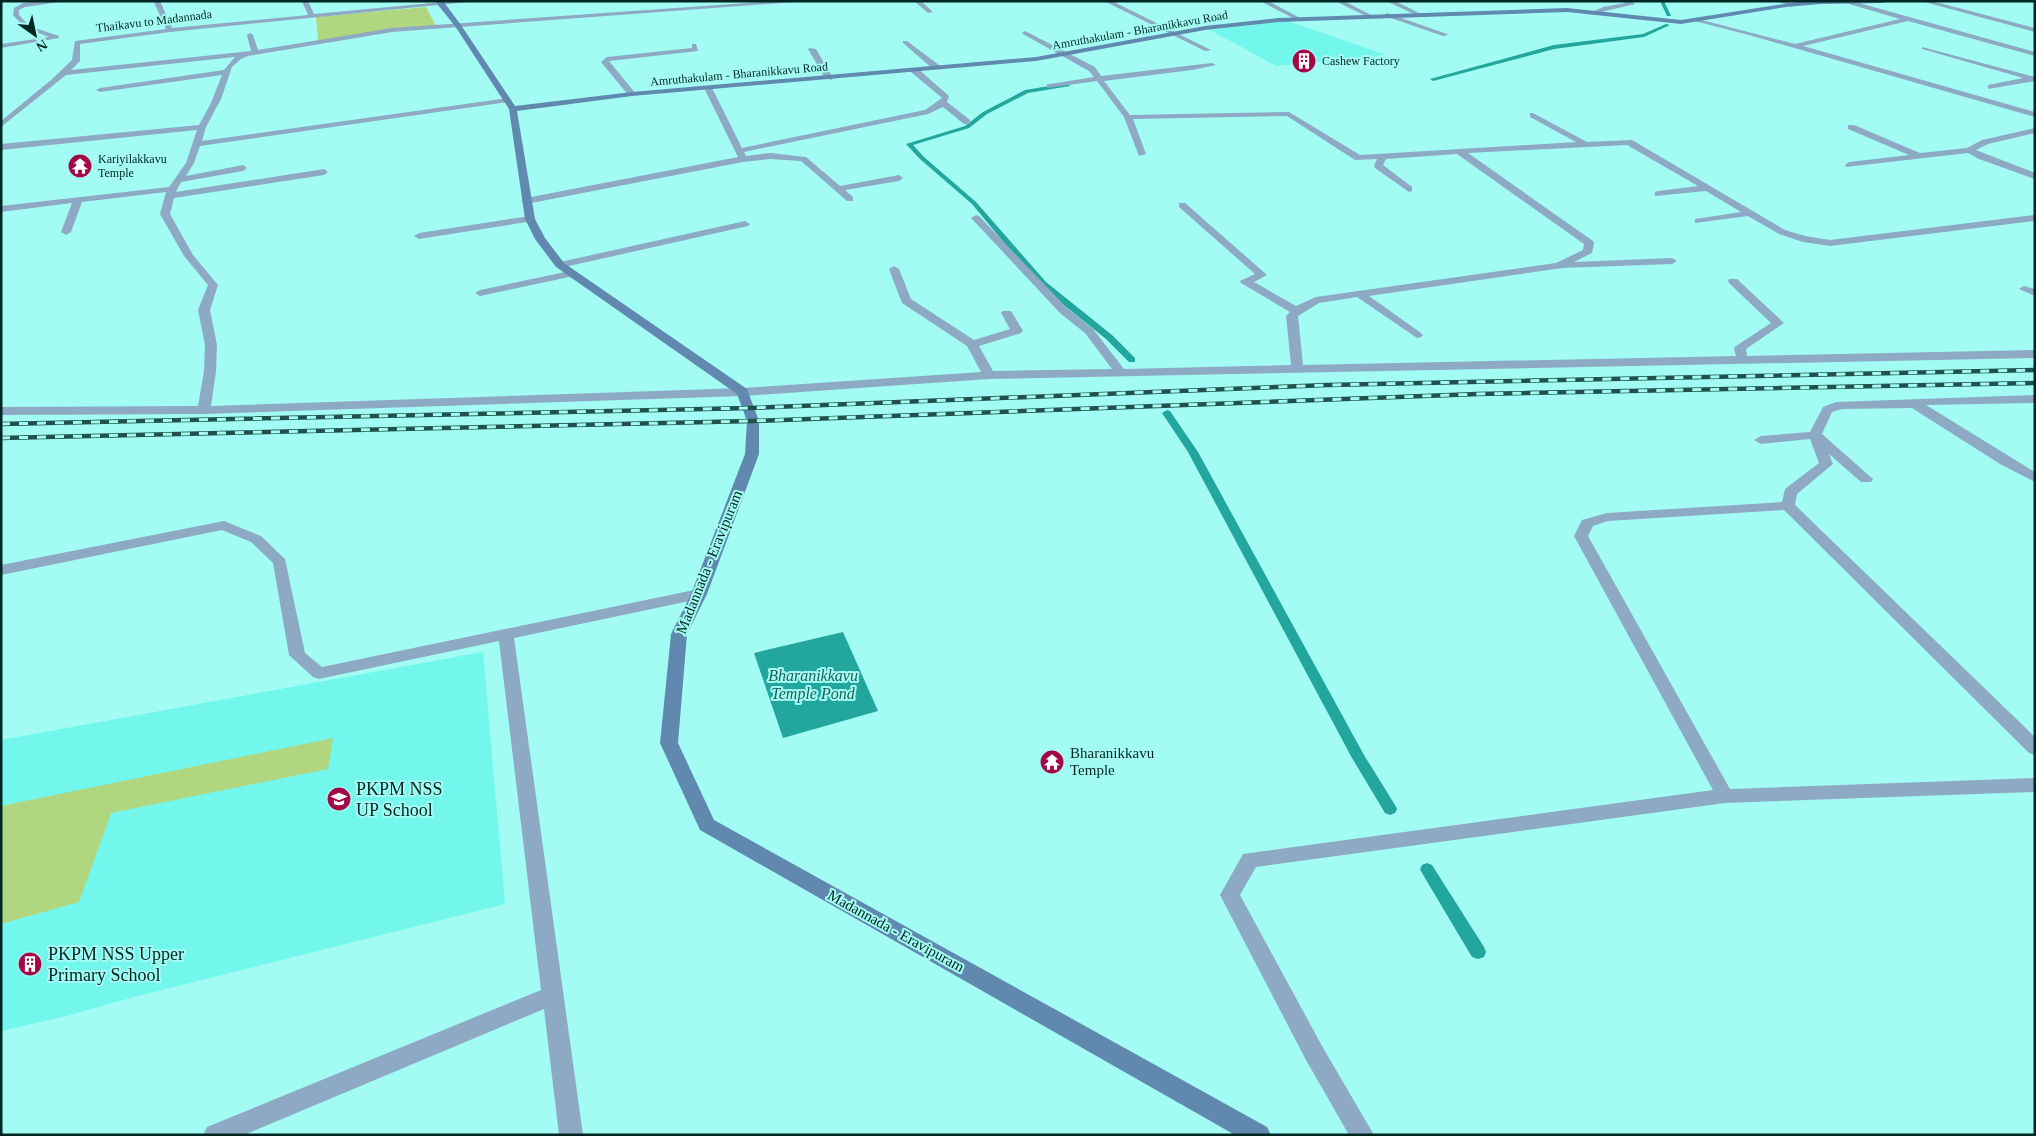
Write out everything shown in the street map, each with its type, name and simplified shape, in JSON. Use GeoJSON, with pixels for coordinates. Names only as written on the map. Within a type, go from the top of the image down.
{"type":"FeatureCollection","features":[{"type":"Feature","properties":{"kind":"street"},"geometry":{"type":"LineString","coordinates":[[64,1],[22,5],[16,9],[16,15],[28,27],[67,40]]}},
{"type":"Feature","properties":{"kind":"street"},"geometry":{"type":"LineString","coordinates":[[304,1],[312,16]]}},
{"type":"Feature","properties":{"kind":"street","name":"Thaikavu to Madannada"},"geometry":{"type":"LineString","coordinates":[[1,125],[76,61],[67,40],[475,1]]}},
{"type":"Feature","properties":{"kind":"street"},"geometry":{"type":"LineString","coordinates":[[62,73],[246,54],[392,30],[745,3],[805,1]]}},
{"type":"Feature","properties":{"kind":"street"},"geometry":{"type":"LineString","coordinates":[[917,1],[930,12]]}},
{"type":"Feature","properties":{"kind":"street"},"geometry":{"type":"LineString","coordinates":[[1108,1],[1207,50]]}},
{"type":"Feature","properties":{"kind":"street"},"geometry":{"type":"LineString","coordinates":[[1263,1],[1299,19]]}},
{"type":"Feature","properties":{"kind":"street"},"geometry":{"type":"LineString","coordinates":[[1338,1],[1370,16]]}},
{"type":"Feature","properties":{"kind":"street"},"geometry":{"type":"LineString","coordinates":[[1388,1],[1418,14]]}},
{"type":"Feature","properties":{"kind":"street"},"geometry":{"type":"LineString","coordinates":[[1596,11],[1632,4],[1626,1]]}},
{"type":"Feature","properties":{"kind":"street"},"geometry":{"type":"LineString","coordinates":[[1780,1],[1792,5]]}},
{"type":"Feature","properties":{"kind":"street","name":"Amruthakulam - Bharanikkavu Road"},"geometry":{"type":"LineString","coordinates":[[511,105],[1006,62],[1205,28],[1299,19],[1418,14],[1596,11],[1663,22],[1694,20],[1822,2],[1890,1]]}},
{"type":"Feature","properties":{"kind":"street"},"geometry":{"type":"LineString","coordinates":[[1924,1],[2034,30]]}},
{"type":"Feature","properties":{"kind":"street"},"geometry":{"type":"LineString","coordinates":[[157,2],[170,30]]}},
{"type":"Feature","properties":{"kind":"street"},"geometry":{"type":"LineString","coordinates":[[440,3],[458,25],[511,105],[526,201],[530,210],[530,219],[540,239],[565,269],[743,392]]}},
{"type":"Feature","properties":{"kind":"street"},"geometry":{"type":"LineString","coordinates":[[1856,3],[2035,54]]}},
{"type":"Feature","properties":{"kind":"street"},"geometry":{"type":"LineString","coordinates":[[1386,15],[1445,35]]}},
{"type":"Feature","properties":{"kind":"street"},"geometry":{"type":"LineString","coordinates":[[1796,46],[1908,19]]}},
{"type":"Feature","properties":{"kind":"street"},"geometry":{"type":"LineString","coordinates":[[1694,20],[1751,33],[2035,115]]}},
{"type":"Feature","properties":{"kind":"street"},"geometry":{"type":"LineString","coordinates":[[2014,34],[2034,30]]}},
{"type":"Feature","properties":{"kind":"street"},"geometry":{"type":"LineString","coordinates":[[1025,33],[1066,53],[1092,69],[1128,117],[1142,154]]}},
{"type":"Feature","properties":{"kind":"street"},"geometry":{"type":"LineString","coordinates":[[1739,38],[1751,33]]}},
{"type":"Feature","properties":{"kind":"street"},"geometry":{"type":"LineString","coordinates":[[250,34],[255,52]]}},
{"type":"Feature","properties":{"kind":"street"},"geometry":{"type":"LineString","coordinates":[[1977,38],[1996,36]]}},
{"type":"Feature","properties":{"kind":"street"},"geometry":{"type":"LineString","coordinates":[[1,46],[67,40]]}},
{"type":"Feature","properties":{"kind":"street"},"geometry":{"type":"LineString","coordinates":[[905,42],[936,68]]}},
{"type":"Feature","properties":{"kind":"street"},"geometry":{"type":"LineString","coordinates":[[632,94],[605,62],[607,59],[696,50],[694,45]]}},
{"type":"Feature","properties":{"kind":"street"},"geometry":{"type":"LineString","coordinates":[[1924,48],[2034,78]]}},
{"type":"Feature","properties":{"kind":"street"},"geometry":{"type":"LineString","coordinates":[[812,49],[829,78]]}},
{"type":"Feature","properties":{"kind":"street"},"geometry":{"type":"LineString","coordinates":[[1790,53],[1799,55]]}},
{"type":"Feature","properties":{"kind":"street"},"geometry":{"type":"LineString","coordinates":[[204,410],[210,371],[211,345],[204,310],[213,285],[189,256],[165,214],[171,193],[190,163],[202,127],[218,98],[225,72],[231,62],[246,54]]}},
{"type":"Feature","properties":{"kind":"street"},"geometry":{"type":"LineString","coordinates":[[1050,86],[1099,78],[1167,72],[1212,65]]}},
{"type":"Feature","properties":{"kind":"street"},"geometry":{"type":"LineString","coordinates":[[738,150],[928,112],[943,104],[946,98],[914,70]]}},
{"type":"Feature","properties":{"kind":"street"},"geometry":{"type":"LineString","coordinates":[[100,90],[225,72]]}},
{"type":"Feature","properties":{"kind":"street"},"geometry":{"type":"LineString","coordinates":[[1991,87],[2034,78]]}},
{"type":"Feature","properties":{"kind":"street"},"geometry":{"type":"LineString","coordinates":[[708,88],[743,159]]}},
{"type":"Feature","properties":{"kind":"street"},"geometry":{"type":"LineString","coordinates":[[943,104],[967,122]]}},
{"type":"Feature","properties":{"kind":"street"},"geometry":{"type":"LineString","coordinates":[[196,144],[511,105]]}},
{"type":"Feature","properties":{"kind":"street"},"geometry":{"type":"LineString","coordinates":[[1128,117],[1289,114],[1358,158],[1629,142],[1782,232],[1803,239],[1830,243],[2035,218]]}},
{"type":"Feature","properties":{"kind":"street"},"geometry":{"type":"LineString","coordinates":[[1533,115],[1585,144]]}},
{"type":"Feature","properties":{"kind":"street"},"geometry":{"type":"LineString","coordinates":[[1,147],[202,127]]}},
{"type":"Feature","properties":{"kind":"street"},"geometry":{"type":"LineString","coordinates":[[1851,127],[1919,155]]}},
{"type":"Feature","properties":{"kind":"street"},"geometry":{"type":"LineString","coordinates":[[1849,165],[1969,150],[1985,142],[2035,130]]}},
{"type":"Feature","properties":{"kind":"street"},"geometry":{"type":"LineString","coordinates":[[1969,150],[2035,176]]}},
{"type":"Feature","properties":{"kind":"street"},"geometry":{"type":"LineString","coordinates":[[1459,151],[1589,243],[1588,251],[1559,266]]}},
{"type":"Feature","properties":{"kind":"street"},"geometry":{"type":"LineString","coordinates":[[526,201],[743,159],[770,156],[803,158],[850,199]]}},
{"type":"Feature","properties":{"kind":"street"},"geometry":{"type":"LineString","coordinates":[[1383,156],[1378,166],[1408,189]]}},
{"type":"Feature","properties":{"kind":"street"},"geometry":{"type":"LineString","coordinates":[[178,180],[243,168]]}},
{"type":"Feature","properties":{"kind":"street"},"geometry":{"type":"LineString","coordinates":[[1,209],[78,200],[171,193],[324,172]]}},
{"type":"Feature","properties":{"kind":"street"},"geometry":{"type":"LineString","coordinates":[[838,189],[899,178]]}},
{"type":"Feature","properties":{"kind":"street"},"geometry":{"type":"LineString","coordinates":[[1658,194],[1707,188]]}},
{"type":"Feature","properties":{"kind":"street"},"geometry":{"type":"LineString","coordinates":[[66,232],[78,200]]}},
{"type":"Feature","properties":{"kind":"street"},"geometry":{"type":"LineString","coordinates":[[1182,205],[1262,275],[1245,281],[1296,311]]}},
{"type":"Feature","properties":{"kind":"street"},"geometry":{"type":"LineString","coordinates":[[1698,221],[1750,213]]}},
{"type":"Feature","properties":{"kind":"street"},"geometry":{"type":"LineString","coordinates":[[976,218],[1064,311],[1089,331],[1122,373]]}},
{"type":"Feature","properties":{"kind":"street"},"geometry":{"type":"LineString","coordinates":[[419,236],[530,219]]}},
{"type":"Feature","properties":{"kind":"street"},"geometry":{"type":"LineString","coordinates":[[480,293],[565,269],[745,224]]}},
{"type":"Feature","properties":{"kind":"street"},"geometry":{"type":"LineString","coordinates":[[1297,369],[1292,316],[1296,311],[1316,300],[1559,266],[1672,261]]}},
{"type":"Feature","properties":{"kind":"street"},"geometry":{"type":"LineString","coordinates":[[894,268],[906,301],[972,344],[989,376]]}},
{"type":"Feature","properties":{"kind":"street"},"geometry":{"type":"LineString","coordinates":[[1733,281],[1778,323],[1740,348],[1742,360]]}},
{"type":"Feature","properties":{"kind":"street"},"geometry":{"type":"LineString","coordinates":[[1358,293],[1418,335]]}},
{"type":"Feature","properties":{"kind":"street"},"geometry":{"type":"LineString","coordinates":[[972,344],[1017,331],[1007,313]]}},
{"type":"Feature","properties":{"kind":"street"},"geometry":{"type":"LineString","coordinates":[[1,411],[204,410],[743,392],[989,376],[2035,354]]}},
{"type":"Feature","properties":{"kind":"street","name":"Madannada - Eravipuram"},"geometry":{"type":"LineString","coordinates":[[743,392],[753,421],[752,454],[699,594],[678,634],[669,743],[707,825],[1259,1135]]}},
{"type":"Feature","properties":{"kind":"street"},"geometry":{"type":"LineString","coordinates":[[1788,506],[1790,492],[1826,464],[1815,435],[1826,410],[1840,406],[1892,403],[2035,399]]}},
{"type":"Feature","properties":{"kind":"street"},"geometry":{"type":"LineString","coordinates":[[1892,403],[1915,404],[1988,451],[2035,478]]}},
{"type":"Feature","properties":{"kind":"street"},"geometry":{"type":"LineString","coordinates":[[1761,440],[1815,435],[1866,480]]}},
{"type":"Feature","properties":{"kind":"street"},"geometry":{"type":"LineString","coordinates":[[1726,796],[1581,536],[1586,523],[1606,517],[1788,506],[2035,748]]}},
{"type":"Feature","properties":{"kind":"street"},"geometry":{"type":"LineString","coordinates":[[1,570],[224,525],[256,539],[280,562],[297,655],[319,673],[699,594]]}},
{"type":"Feature","properties":{"kind":"street"},"geometry":{"type":"LineString","coordinates":[[506,635],[571,1135]]}},
{"type":"Feature","properties":{"kind":"street"},"geometry":{"type":"LineString","coordinates":[[1362,1135],[1314,1052],[1230,894],[1250,860],[1726,796],[2035,785]]}},
{"type":"Feature","properties":{"kind":"street"},"geometry":{"type":"LineString","coordinates":[[215,1135],[553,995]]}},
{"type":"Feature","properties":{"kind":"shaded area","name":"Cashew Factory"},"geometry":{"type":"Polygon","coordinates":[[[1287,21],[1386,55],[1276,66],[1210,30],[1287,21]]]}},
{"type":"Feature","properties":{"kind":"shaded area"},"geometry":{"type":"Polygon","coordinates":[[[483,652],[505,904],[134,997],[67,1016],[1,1031],[1,740],[483,652]]]}},
{"type":"Feature","properties":{"kind":"green space"},"geometry":{"type":"Polygon","coordinates":[[[426,7],[436,26],[318,41],[316,17],[426,7]]]}},
{"type":"Feature","properties":{"kind":"green space"},"geometry":{"type":"Polygon","coordinates":[[[333,738],[328,769],[111,813],[79,902],[1,924],[1,806],[333,738]]]}},
{"type":"Feature","properties":{"kind":"water","name":"Bharanikkavu Temple Pond"},"geometry":{"type":"Polygon","coordinates":[[[843,632],[878,711],[783,738],[754,653],[843,632]]]}},
{"type":"Feature","properties":{"kind":"waterway"},"geometry":{"type":"LineString","coordinates":[[1662,1],[1669,15]]}},
{"type":"Feature","properties":{"kind":"waterway"},"geometry":{"type":"LineString","coordinates":[[1433,79],[1554,47],[1644,35],[1668,25]]}},
{"type":"Feature","properties":{"kind":"waterway"},"geometry":{"type":"LineString","coordinates":[[1068,85],[1027,91],[985,113],[967,127],[909,144],[922,158],[974,203],[1043,284],[1109,337],[1132,360]]}},
{"type":"Feature","properties":{"kind":"waterway"},"geometry":{"type":"LineString","coordinates":[[1167,413],[1193,452],[1359,758],[1390,809]]}},
{"type":"Feature","properties":{"kind":"waterway"},"geometry":{"type":"LineString","coordinates":[[1427,869],[1478,952]]}},
{"type":"Feature","properties":{"kind":"railway"},"geometry":{"type":"LineString","coordinates":[[1,424],[750,408],[1328,385],[2035,370]]}},
{"type":"Feature","properties":{"kind":"railway"},"geometry":{"type":"LineString","coordinates":[[1,438],[753,421],[1478,394],[2035,383]]}},
{"type":"Feature","properties":{"kind":"place","name":"Cashew Factory"},"geometry":{"type":"Point","coordinates":[1304,61]}},
{"type":"Feature","properties":{"kind":"place","name":"Kariyilakkavu Temple"},"geometry":{"type":"Point","coordinates":[80,166]}},
{"type":"Feature","properties":{"kind":"place","name":"Bharanikkavu Temple"},"geometry":{"type":"Point","coordinates":[1052,762]}},
{"type":"Feature","properties":{"kind":"place","name":"PKPM NSS UP School"},"geometry":{"type":"Point","coordinates":[339,799]}},
{"type":"Feature","properties":{"kind":"place","name":"PKPM NSS Upper Primary School"},"geometry":{"type":"Point","coordinates":[30,964]}}]}
